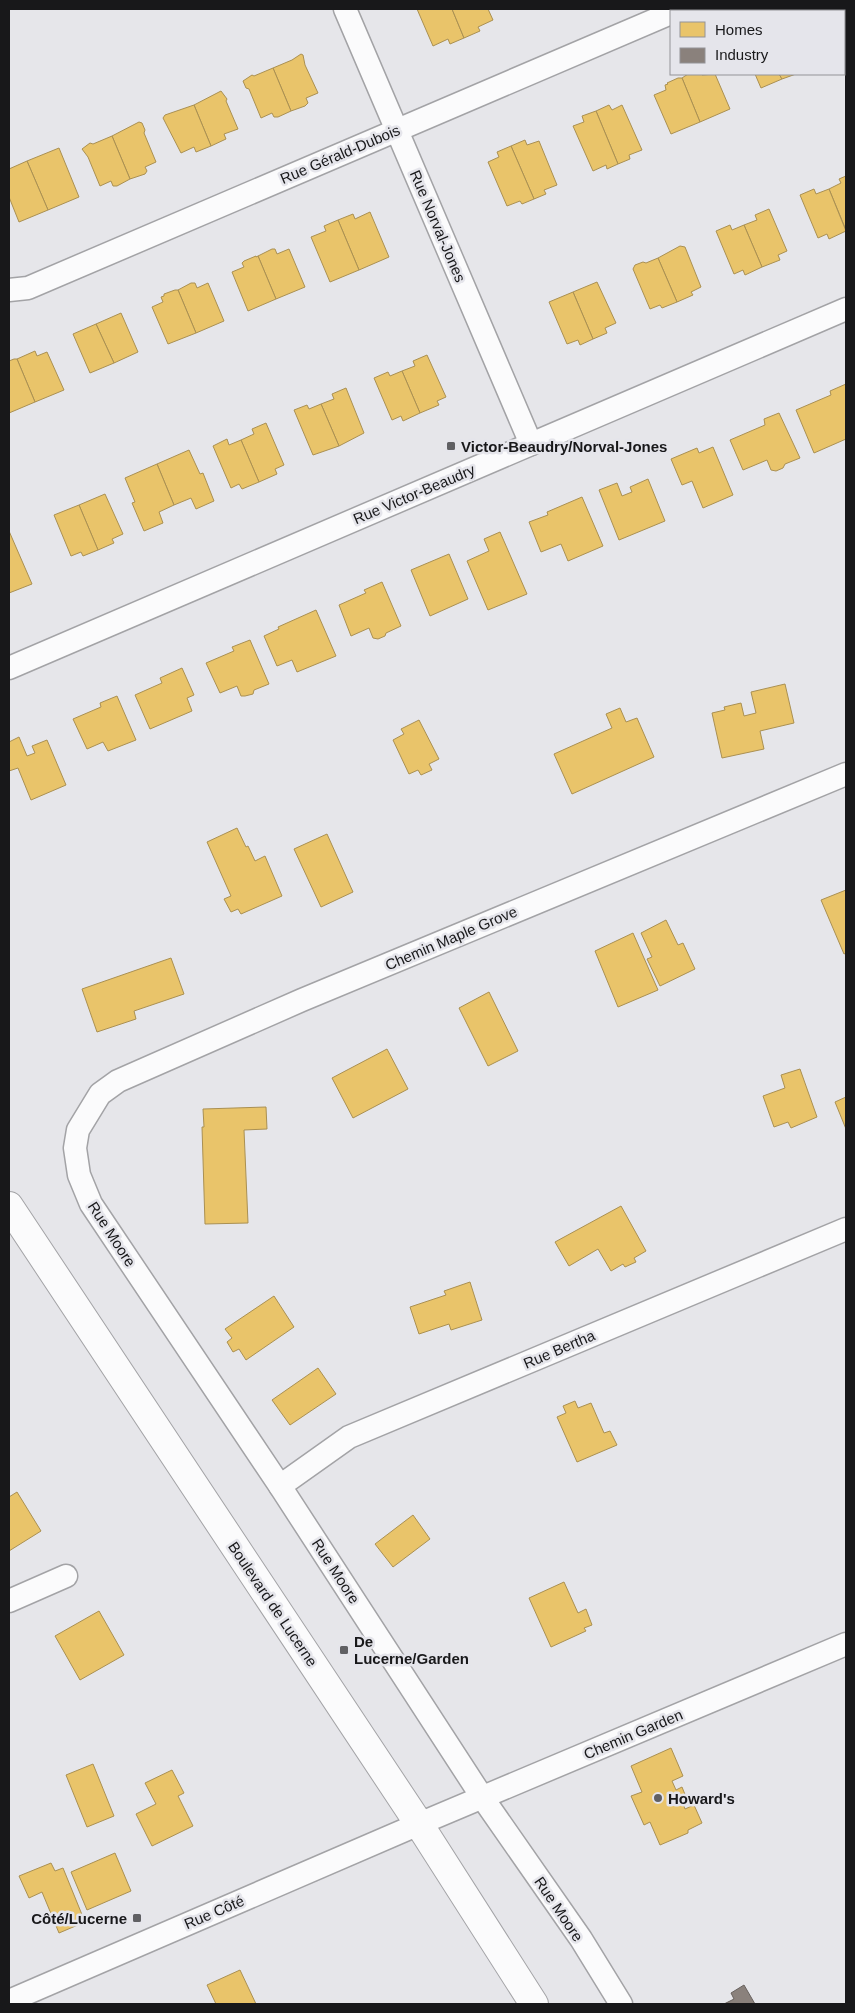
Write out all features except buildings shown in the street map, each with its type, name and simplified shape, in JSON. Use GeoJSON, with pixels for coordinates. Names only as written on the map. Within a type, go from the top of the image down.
{"type":"FeatureCollection","features":[{"type":"Feature","properties":{"kind":"main road","name":"Boulevard de Lucerne"},"geometry":{"type":"LineString","coordinates":[[9,1206],[419,1824],[534,2004]]}},
{"type":"Feature","properties":{"kind":"street","name":"Rue Norval-Jones"},"geometry":{"type":"LineString","coordinates":[[345,9],[531,444]]}},
{"type":"Feature","properties":{"kind":"street","name":"Rue Gérald-Dubois"},"geometry":{"type":"LineString","coordinates":[[9,290],[28,288],[670,13]]}},
{"type":"Feature","properties":{"kind":"street","name":"Rue Victor-Beaudry"},"geometry":{"type":"LineString","coordinates":[[9,668],[846,309]]}},
{"type":"Feature","properties":{"kind":"street","name":"Chemin Maple Grove"},"geometry":{"type":"LineString","coordinates":[[78,1130],[100,1094],[118,1081],[302,1000],[846,774]]}},
{"type":"Feature","properties":{"kind":"street","name":"Rue Moore"},"geometry":{"type":"LineString","coordinates":[[78,1130],[75,1148],[79,1175],[91,1204],[280,1486],[482,1797],[581,1939],[621,2004]]}},
{"type":"Feature","properties":{"kind":"street","name":"Rue Bertha"},"geometry":{"type":"LineString","coordinates":[[280,1486],[349,1438],[846,1229]]}},
{"type":"Feature","properties":{"kind":"street"},"geometry":{"type":"LineString","coordinates":[[9,1601],[66,1576]]}},
{"type":"Feature","properties":{"kind":"street","name":"Chemin Garden"},"geometry":{"type":"LineString","coordinates":[[419,1824],[846,1644]]}},
{"type":"Feature","properties":{"kind":"street","name":"Rue Côté"},"geometry":{"type":"LineString","coordinates":[[9,2000],[419,1824]]}},
{"type":"Feature","properties":{"kind":"place","name":"Victor-Beaudry/Norval-Jones"},"geometry":{"type":"Point","coordinates":[451,446]}},
{"type":"Feature","properties":{"kind":"place","name":"De Lucerne/Garden"},"geometry":{"type":"Point","coordinates":[344,1650]}},
{"type":"Feature","properties":{"kind":"place","name":"Howard's"},"geometry":{"type":"Point","coordinates":[658,1798]}},
{"type":"Feature","properties":{"kind":"place","name":"Côté/Lucerne"},"geometry":{"type":"Point","coordinates":[137,1918]}}]}
